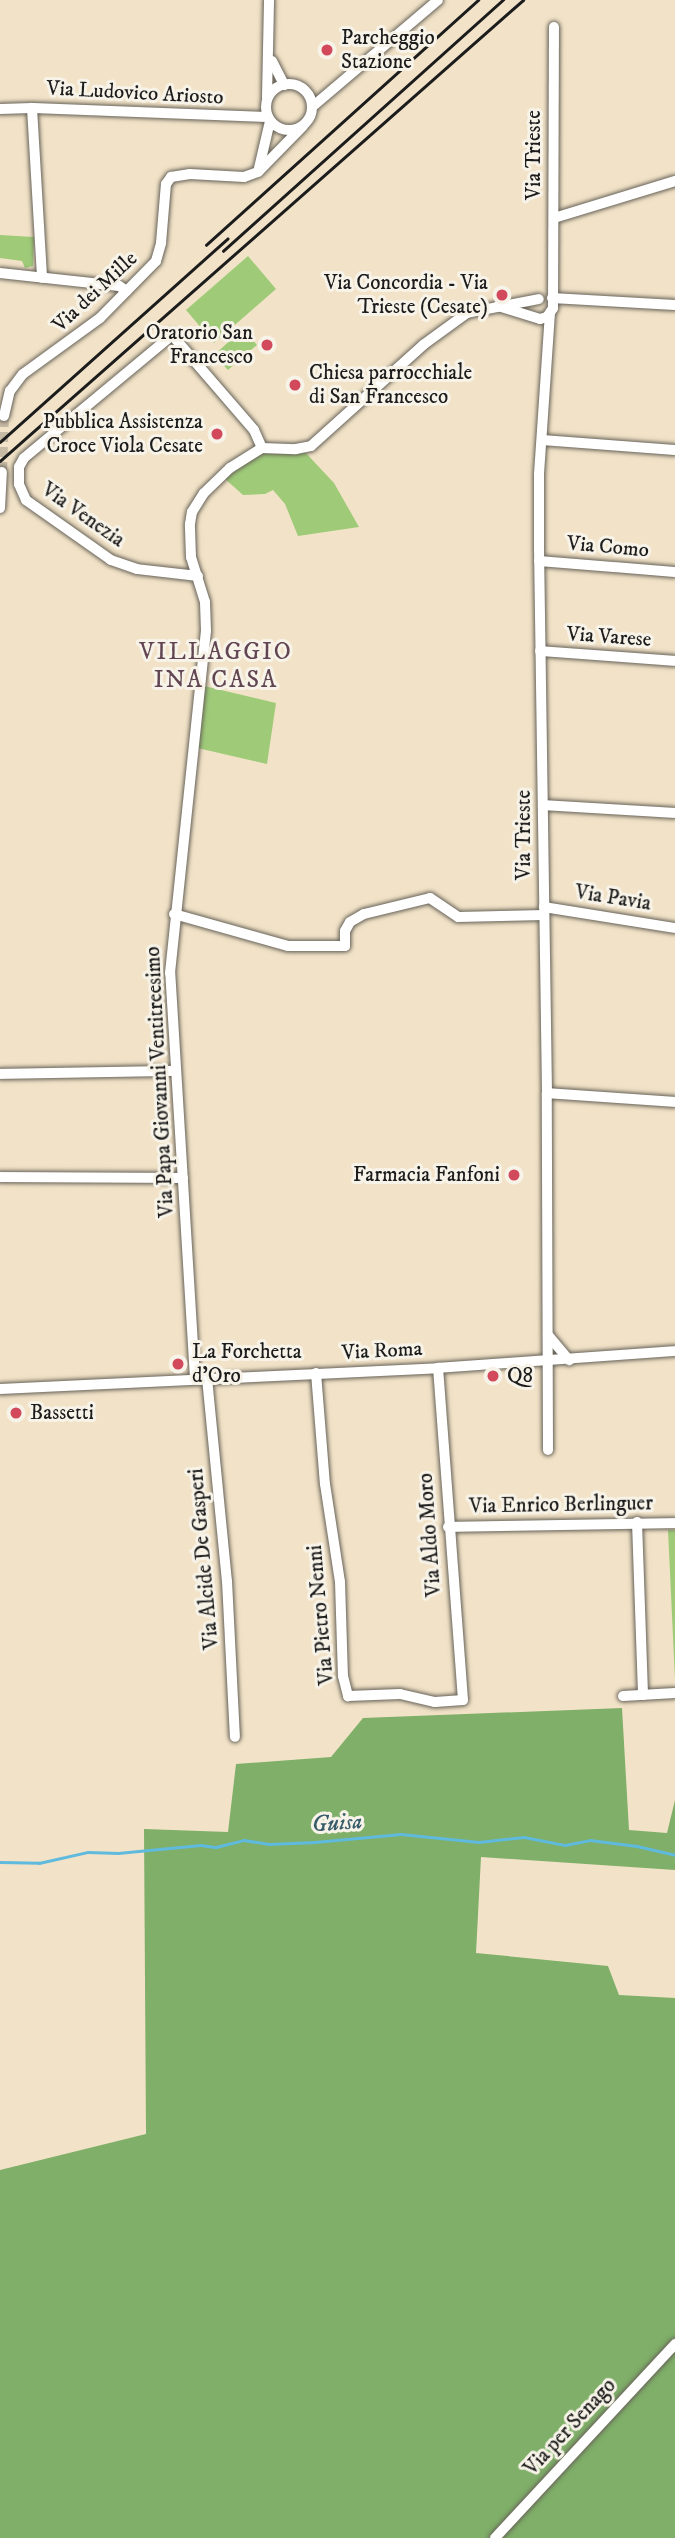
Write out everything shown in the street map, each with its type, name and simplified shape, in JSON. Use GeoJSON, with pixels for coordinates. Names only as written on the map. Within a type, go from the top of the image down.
{"type":"FeatureCollection","features":[{"type":"Feature","properties":{"kind":"street"},"geometry":{"type":"LineString","coordinates":[[258,172],[265,153],[269,119],[269,0]]}},
{"type":"Feature","properties":{"kind":"street"},"geometry":{"type":"LineString","coordinates":[[258,172],[303,126],[312,107],[438,0]]}},
{"type":"Feature","properties":{"kind":"street","name":"Via Trieste"},"geometry":{"type":"LineString","coordinates":[[548,1450],[547,1093],[539,561],[542,440],[550,314],[547,297],[551,282],[554,218],[554,27]]}},
{"type":"Feature","properties":{"kind":"street"},"geometry":{"type":"LineString","coordinates":[[270,50],[274,69],[284,85]]}},
{"type":"Feature","properties":{"kind":"street"},"geometry":{"type":"LineString","coordinates":[[267,99],[277,88],[284,85],[304,90],[312,107]]}},
{"type":"Feature","properties":{"kind":"street"},"geometry":{"type":"LineString","coordinates":[[32,107],[42,278]]}},
{"type":"Feature","properties":{"kind":"street","name":"Via Ludovico Ariosto"},"geometry":{"type":"LineString","coordinates":[[0,110],[32,107],[269,119]]}},
{"type":"Feature","properties":{"kind":"street"},"geometry":{"type":"LineString","coordinates":[[269,119],[282,129],[303,126]]}},
{"type":"Feature","properties":{"kind":"street","name":"Via dei Mille"},"geometry":{"type":"LineString","coordinates":[[4,416],[10,391],[23,374],[92,325],[159,254],[164,195],[171,177],[190,174],[244,177],[258,172]]}},
{"type":"Feature","properties":{"kind":"street"},"geometry":{"type":"LineString","coordinates":[[554,218],[675,181]]}},
{"type":"Feature","properties":{"kind":"street"},"geometry":{"type":"LineString","coordinates":[[0,273],[119,286],[127,290]]}},
{"type":"Feature","properties":{"kind":"street"},"geometry":{"type":"LineString","coordinates":[[198,576],[189,538],[192,512],[217,480],[262,448],[296,449],[310,446],[449,323],[477,309],[547,297],[675,305]]}},
{"type":"Feature","properties":{"kind":"street"},"geometry":{"type":"LineString","coordinates":[[536,317],[547,297]]}},
{"type":"Feature","properties":{"kind":"street"},"geometry":{"type":"LineString","coordinates":[[498,306],[536,317],[550,314]]}},
{"type":"Feature","properties":{"kind":"street"},"geometry":{"type":"LineString","coordinates":[[536,317],[549,335]]}},
{"type":"Feature","properties":{"kind":"street","name":"Via Venezia"},"geometry":{"type":"LineString","coordinates":[[198,576],[136,569],[111,560],[26,500],[19,484],[19,467],[24,458],[172,335],[254,430],[262,448]]}},
{"type":"Feature","properties":{"kind":"street"},"geometry":{"type":"LineString","coordinates":[[542,440],[675,450]]}},
{"type":"Feature","properties":{"kind":"street"},"geometry":{"type":"LineString","coordinates":[[0,508],[2,472]]}},
{"type":"Feature","properties":{"kind":"street","name":"Via Como"},"geometry":{"type":"LineString","coordinates":[[539,561],[675,572]]}},
{"type":"Feature","properties":{"kind":"street","name":"Via Papa Giovanni Ventitreesimo"},"geometry":{"type":"LineString","coordinates":[[195,1378],[170,972],[174,914],[205,642],[205,601],[198,576]]}},
{"type":"Feature","properties":{"kind":"street","name":"Via Varese"},"geometry":{"type":"LineString","coordinates":[[540,651],[675,661]]}},
{"type":"Feature","properties":{"kind":"street"},"geometry":{"type":"LineString","coordinates":[[543,805],[675,813]]}},
{"type":"Feature","properties":{"kind":"street","name":"Via Pavia"},"geometry":{"type":"LineString","coordinates":[[174,914],[288,946],[345,946],[350,922],[364,914],[430,898],[458,917],[544,911],[675,928]]}},
{"type":"Feature","properties":{"kind":"street"},"geometry":{"type":"LineString","coordinates":[[0,1074],[176,1071]]}},
{"type":"Feature","properties":{"kind":"street"},"geometry":{"type":"LineString","coordinates":[[547,1093],[675,1102]]}},
{"type":"Feature","properties":{"kind":"street"},"geometry":{"type":"LineString","coordinates":[[0,1177],[183,1178]]}},
{"type":"Feature","properties":{"kind":"street"},"geometry":{"type":"LineString","coordinates":[[548,1335],[569,1360]]}},
{"type":"Feature","properties":{"kind":"street","name":"Via Roma"},"geometry":{"type":"LineString","coordinates":[[0,1389],[569,1360],[675,1351]]}},
{"type":"Feature","properties":{"kind":"street","name":"Via Aldo Moro"},"geometry":{"type":"LineString","coordinates":[[438,1367],[463,1700]]}},
{"type":"Feature","properties":{"kind":"street","name":"Via Pietro Nenni"},"geometry":{"type":"LineString","coordinates":[[316,1373],[326,1484],[341,1582],[343,1676],[348,1696],[400,1694],[435,1702],[463,1700]]}},
{"type":"Feature","properties":{"kind":"street","name":"Via Alcide De Gasperi"},"geometry":{"type":"LineString","coordinates":[[207,1378],[227,1581],[235,1737]]}},
{"type":"Feature","properties":{"kind":"street"},"geometry":{"type":"LineString","coordinates":[[637,1522],[643,1695]]}},
{"type":"Feature","properties":{"kind":"street","name":"Via Enrico Berlinguer"},"geometry":{"type":"LineString","coordinates":[[448,1527],[675,1523]]}},
{"type":"Feature","properties":{"kind":"street"},"geometry":{"type":"LineString","coordinates":[[623,1696],[675,1693]]}},
{"type":"Feature","properties":{"kind":"street","name":"Via per Senago"},"geometry":{"type":"LineString","coordinates":[[495,2538],[675,2344]]}},
{"type":"Feature","properties":{"kind":"green space"},"geometry":{"type":"Polygon","coordinates":[[[0,235],[34,237],[33,266],[25,268],[22,261],[0,258],[0,235]]]}},
{"type":"Feature","properties":{"kind":"green space"},"geometry":{"type":"Polygon","coordinates":[[[248,256],[276,289],[214,343],[186,310],[248,256]]]}},
{"type":"Feature","properties":{"kind":"green space"},"geometry":{"type":"Polygon","coordinates":[[[243,329],[257,345],[228,370],[214,355],[243,329]]]}},
{"type":"Feature","properties":{"kind":"green space"},"geometry":{"type":"Polygon","coordinates":[[[304,451],[334,483],[359,527],[298,536],[285,504],[273,490],[265,494],[243,495],[224,478],[257,453],[292,454],[304,451]]]}},
{"type":"Feature","properties":{"kind":"green space"},"geometry":{"type":"Polygon","coordinates":[[[200,685],[276,703],[267,764],[193,747],[200,685]]]}},
{"type":"Feature","properties":{"kind":"green space"},"geometry":{"type":"Polygon","coordinates":[[[668,1530],[675,1530],[675,1680],[668,1530]]]}},
{"type":"Feature","properties":{"kind":"green space"},"geometry":{"type":"Polygon","coordinates":[[[622,1708],[629,1830],[667,1833],[675,1800],[675,1870],[481,1857],[476,1953],[608,1966],[619,1995],[675,1998],[675,2538],[0,2538],[0,2170],[146,2134],[144,1829],[228,1832],[236,1764],[331,1757],[363,1718],[622,1708]]]}},
{"type":"Feature","properties":{"kind":"waterway","name":"Guisa"},"geometry":{"type":"LineString","coordinates":[[0,1862],[39,1863],[88,1852],[118,1853],[201,1845],[216,1847],[244,1840],[269,1844],[401,1834],[479,1842],[524,1837],[565,1845],[590,1840],[637,1846],[675,1855]]}},
{"type":"Feature","properties":{"kind":"tunnel"},"geometry":{"type":"LineString","coordinates":[[2,472],[4,416]]}},
{"type":"Feature","properties":{"kind":"railway"},"geometry":{"type":"LineString","coordinates":[[206,245],[478,0]]}},
{"type":"Feature","properties":{"kind":"railway"},"geometry":{"type":"LineString","coordinates":[[223,251],[503,0]]}},
{"type":"Feature","properties":{"kind":"railway"},"geometry":{"type":"LineString","coordinates":[[0,461],[523,0]]}},
{"type":"Feature","properties":{"kind":"railway"},"geometry":{"type":"LineString","coordinates":[[0,442],[227,239]]}},
{"type":"Feature","properties":{"kind":"place","name":"Parcheggio Stazione"},"geometry":{"type":"Point","coordinates":[327,50]}},
{"type":"Feature","properties":{"kind":"place","name":"Via Concordia - Via Trieste (Cesate)"},"geometry":{"type":"Point","coordinates":[502,295]}},
{"type":"Feature","properties":{"kind":"place","name":"Oratorio San Francesco"},"geometry":{"type":"Point","coordinates":[267,345]}},
{"type":"Feature","properties":{"kind":"place","name":"Chiesa parrocchiale di San Francesco"},"geometry":{"type":"Point","coordinates":[295,385]}},
{"type":"Feature","properties":{"kind":"place","name":"Pubblica Assistenza Croce Viola Cesate"},"geometry":{"type":"Point","coordinates":[217,434]}},
{"type":"Feature","properties":{"kind":"place","name":"Farmacia Fanfoni"},"geometry":{"type":"Point","coordinates":[514,1175]}},
{"type":"Feature","properties":{"kind":"place","name":"La Forchetta d'Oro"},"geometry":{"type":"Point","coordinates":[178,1364]}},
{"type":"Feature","properties":{"kind":"place","name":"Q8"},"geometry":{"type":"Point","coordinates":[493,1376]}},
{"type":"Feature","properties":{"kind":"place","name":"Bassetti"},"geometry":{"type":"Point","coordinates":[16,1413]}},
{"type":"Feature","properties":{"kind":"district","name":"VILLAGGIO INA CASA"},"geometry":{"type":"Point","coordinates":[216,667]}}]}
